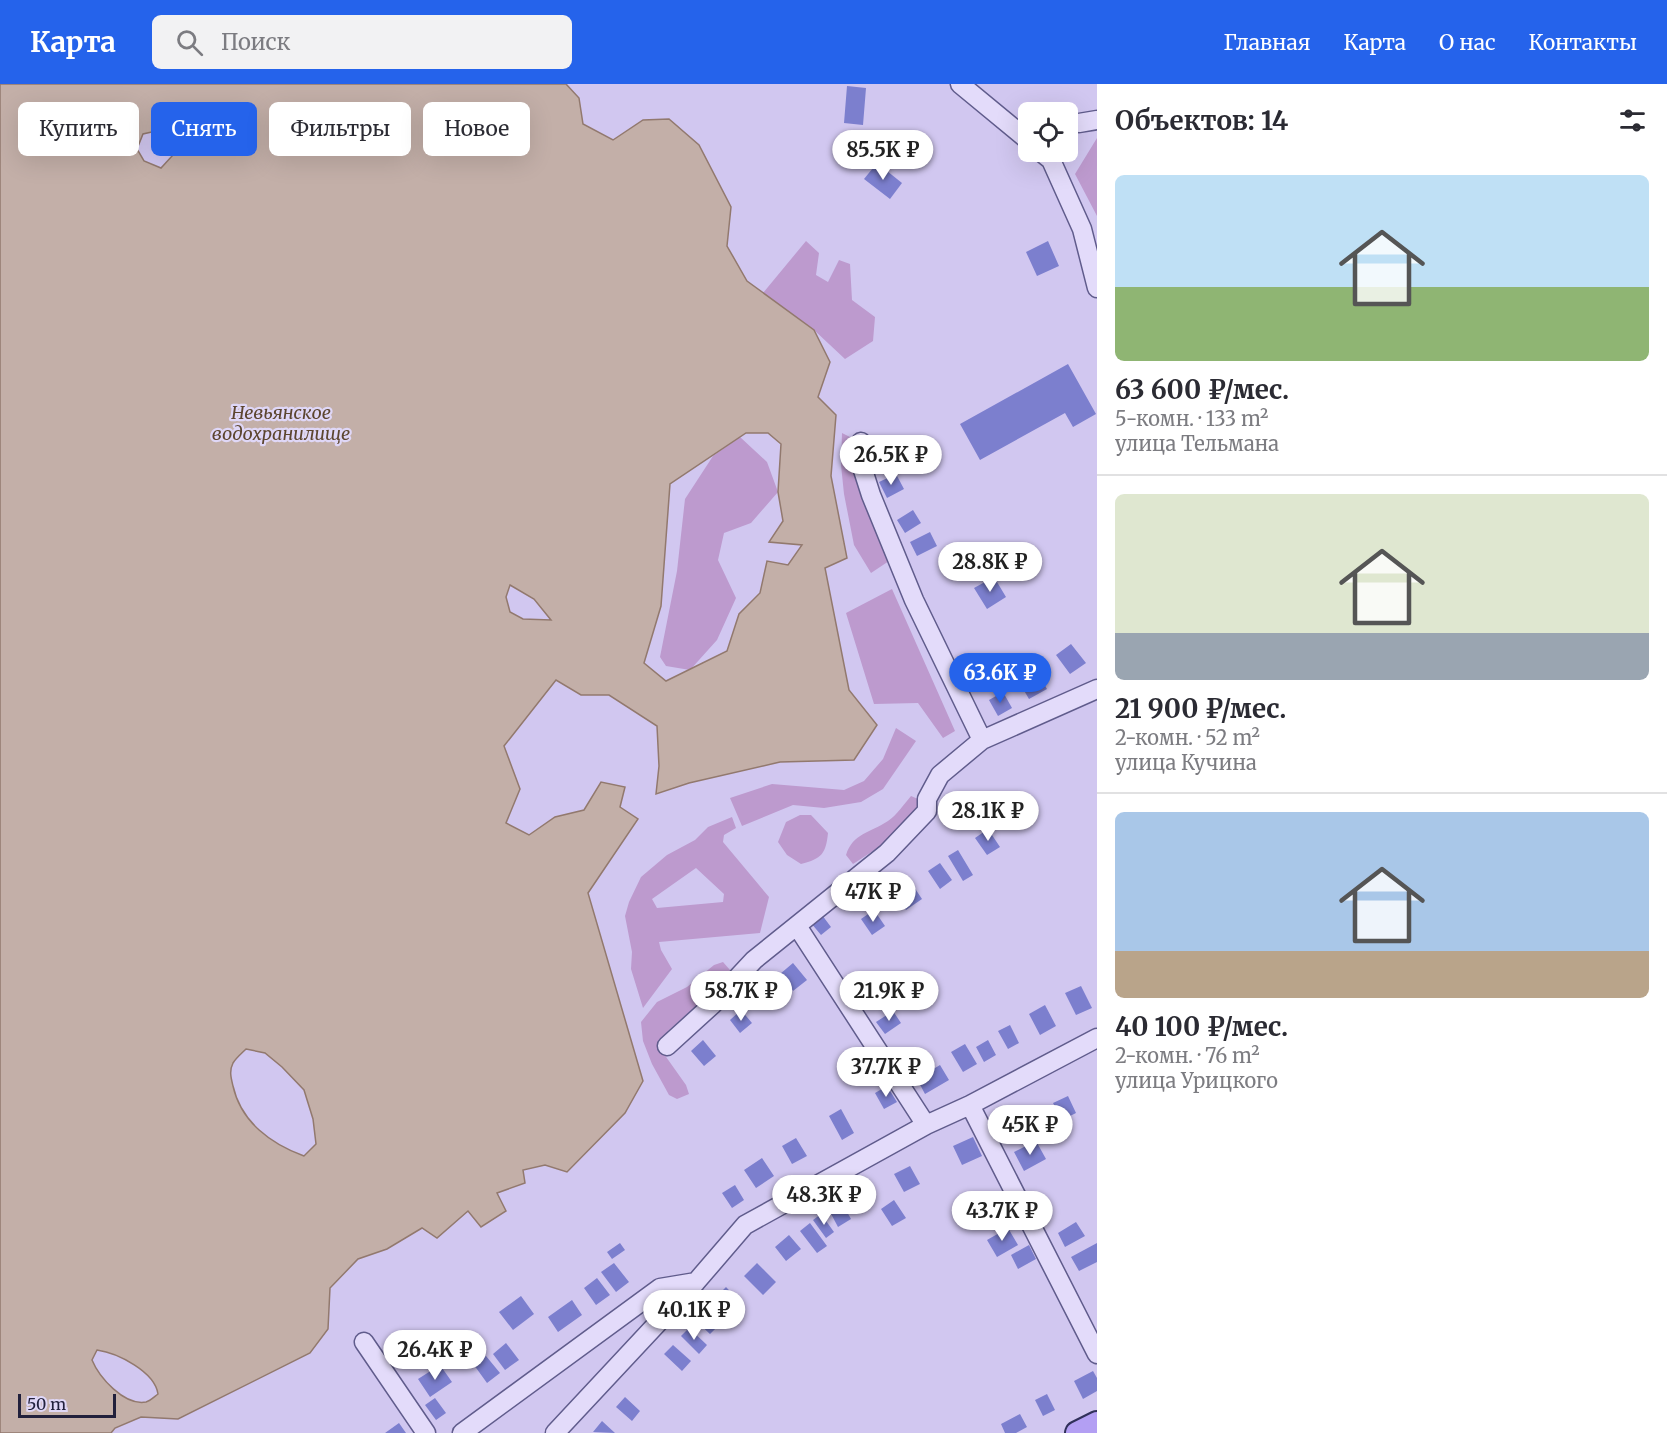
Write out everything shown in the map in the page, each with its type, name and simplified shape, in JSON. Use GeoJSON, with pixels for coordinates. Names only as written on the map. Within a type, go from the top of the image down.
{"type":"FeatureCollection","features":[{"type":"Feature","properties":{"kind":"main road"},"geometry":{"type":"LineString","coordinates":[[1077,1433],[1097,1423]]}},
{"type":"Feature","properties":{"kind":"street"},"geometry":{"type":"LineString","coordinates":[[960,84],[1018,132]]}},
{"type":"Feature","properties":{"kind":"street"},"geometry":{"type":"LineString","coordinates":[[1079,123],[1097,120]]}},
{"type":"Feature","properties":{"kind":"street"},"geometry":{"type":"LineString","coordinates":[[1052,162],[1082,229],[1097,288]]}},
{"type":"Feature","properties":{"kind":"street"},"geometry":{"type":"LineString","coordinates":[[861,442],[863,470],[888,537],[914,600],[982,740]]}},
{"type":"Feature","properties":{"kind":"street"},"geometry":{"type":"LineString","coordinates":[[667,1046],[712,1005],[754,960],[887,853],[908,833],[927,811],[927,799],[940,775],[982,740],[1097,689]]}},
{"type":"Feature","properties":{"kind":"street"},"geometry":{"type":"LineString","coordinates":[[797,926],[926,1125]]}},
{"type":"Feature","properties":{"kind":"street"},"geometry":{"type":"LineString","coordinates":[[555,1433],[746,1225],[926,1125],[970,1105],[1097,1038]]}},
{"type":"Feature","properties":{"kind":"street"},"geometry":{"type":"LineString","coordinates":[[970,1105],[1097,1354]]}},
{"type":"Feature","properties":{"kind":"street"},"geometry":{"type":"LineString","coordinates":[[462,1433],[660,1288],[696,1282]]}},
{"type":"Feature","properties":{"kind":"street"},"geometry":{"type":"LineString","coordinates":[[364,1342],[426,1433]]}},
{"type":"Feature","properties":{"kind":"shaded area"},"geometry":{"type":"Polygon","coordinates":[[[1097,138],[1097,216],[1075,174],[1097,138]]]}},
{"type":"Feature","properties":{"kind":"shaded area"},"geometry":{"type":"Polygon","coordinates":[[[806,241],[819,253],[816,275],[828,282],[839,260],[850,264],[852,300],[875,317],[873,341],[845,359],[814,330],[763,293],[806,241]]]}},
{"type":"Feature","properties":{"kind":"shaded area"},"geometry":{"type":"Polygon","coordinates":[[[842,433],[854,439],[889,561],[871,573],[854,545],[844,494],[841,465],[842,433]]]}},
{"type":"Feature","properties":{"kind":"shaded area"},"geometry":{"type":"Polygon","coordinates":[[[740,437],[767,462],[778,492],[751,523],[724,533],[718,560],[736,598],[717,640],[690,670],[666,666],[660,657],[677,571],[685,499],[713,456],[740,437]]]}},
{"type":"Feature","properties":{"kind":"shaded area"},"geometry":{"type":"Polygon","coordinates":[[[892,589],[955,731],[943,738],[918,703],[874,704],[846,613],[892,589]]]}},
{"type":"Feature","properties":{"kind":"shaded area"},"geometry":{"type":"Polygon","coordinates":[[[896,728],[916,741],[883,789],[861,802],[824,808],[793,805],[742,826],[730,798],[772,784],[844,790],[864,781],[883,759],[896,728]]]}},
{"type":"Feature","properties":{"kind":"shaded area"},"geometry":{"type":"Polygon","coordinates":[[[911,796],[925,802],[896,836],[853,864],[846,855],[853,842],[891,819],[911,796]]]}},
{"type":"Feature","properties":{"kind":"shaded area"},"geometry":{"type":"Polygon","coordinates":[[[800,815],[811,815],[828,833],[822,854],[814,860],[801,864],[787,855],[778,842],[786,822],[800,815]]]}},
{"type":"Feature","properties":{"kind":"shaded area"},"geometry":{"type":"Polygon","coordinates":[[[732,817],[736,828],[724,835],[723,842],[769,897],[760,933],[659,942],[672,969],[643,1008],[631,969],[632,952],[625,916],[629,902],[641,877],[667,855],[695,840],[708,827],[732,817]],[[696,868],[652,899],[657,908],[723,902],[724,894],[696,868]]]}},
{"type":"Feature","properties":{"kind":"shaded area"},"geometry":{"type":"Polygon","coordinates":[[[723,962],[730,970],[725,980],[668,1031],[662,1043],[664,1054],[686,1085],[689,1094],[677,1099],[669,1095],[652,1064],[643,1041],[641,1022],[657,1002],[687,987],[714,965],[723,962]]]}},
{"type":"Feature","properties":{"kind":"water","name":"Невьянское водохранилище"},"geometry":{"type":"Polygon","coordinates":[[[0,84],[566,84],[579,98],[583,124],[613,140],[643,120],[669,119],[699,145],[731,207],[727,246],[747,281],[814,330],[830,362],[818,397],[836,415],[831,476],[847,558],[825,568],[849,690],[877,725],[854,760],[780,762],[689,783],[656,794],[659,766],[657,726],[609,695],[581,695],[556,680],[504,746],[520,789],[506,823],[529,835],[555,817],[584,810],[601,782],[625,787],[620,807],[638,819],[588,893],[643,1081],[625,1113],[567,1172],[545,1165],[523,1170],[525,1183],[497,1193],[506,1211],[481,1227],[468,1211],[437,1238],[422,1228],[387,1249],[358,1259],[330,1288],[328,1329],[310,1353],[178,1419],[141,1417],[115,1428],[111,1433],[0,1433],[0,84]],[[746,433],[670,484],[661,606],[644,663],[666,681],[727,651],[739,614],[760,593],[767,561],[788,565],[802,545],[769,542],[783,521],[778,492],[781,444],[768,433],[746,433]],[[510,585],[506,597],[510,612],[523,619],[551,620],[534,599],[510,585]],[[246,1049],[233,1063],[231,1072],[237,1099],[250,1121],[259,1130],[280,1145],[304,1156],[316,1144],[313,1119],[304,1090],[265,1053],[246,1049]],[[97,1350],[92,1360],[106,1382],[129,1400],[146,1402],[158,1394],[150,1378],[125,1359],[97,1350]]]}},
{"type":"Feature","properties":{"kind":"building"},"geometry":{"type":"Polygon","coordinates":[[[847,86],[866,88],[863,125],[844,123],[847,86]]]}},
{"type":"Feature","properties":{"kind":"building"},"geometry":{"type":"Polygon","coordinates":[[[877,163],[902,183],[890,199],[864,179],[877,163]]]}},
{"type":"Feature","properties":{"kind":"building"},"geometry":{"type":"Polygon","coordinates":[[[1048,241],[1059,266],[1037,276],[1026,252],[1048,241]]]}},
{"type":"Feature","properties":{"kind":"building"},"geometry":{"type":"Polygon","coordinates":[[[1068,364],[1096,414],[1073,427],[1065,413],[980,460],[960,424],[1068,364]]]}},
{"type":"Feature","properties":{"kind":"building"},"geometry":{"type":"Polygon","coordinates":[[[896,474],[904,489],[887,498],[879,482],[896,474]]]}},
{"type":"Feature","properties":{"kind":"building"},"geometry":{"type":"Polygon","coordinates":[[[913,510],[921,523],[905,533],[897,520],[913,510]]]}},
{"type":"Feature","properties":{"kind":"building"},"geometry":{"type":"Polygon","coordinates":[[[930,532],[937,546],[917,556],[910,542],[930,532]]]}},
{"type":"Feature","properties":{"kind":"building"},"geometry":{"type":"Polygon","coordinates":[[[994,577],[1006,597],[987,609],[974,588],[994,577]]]}},
{"type":"Feature","properties":{"kind":"building"},"geometry":{"type":"Polygon","coordinates":[[[1071,644],[1086,663],[1070,674],[1056,655],[1071,644]]]}},
{"type":"Feature","properties":{"kind":"building"},"geometry":{"type":"Polygon","coordinates":[[[1034,667],[1047,689],[1029,699],[1016,677],[1034,667]]]}},
{"type":"Feature","properties":{"kind":"building"},"geometry":{"type":"Polygon","coordinates":[[[1003,692],[1012,708],[998,716],[989,700],[1003,692]]]}},
{"type":"Feature","properties":{"kind":"building"},"geometry":{"type":"Polygon","coordinates":[[[988,829],[1000,847],[987,855],[975,838],[988,829]]]}},
{"type":"Feature","properties":{"kind":"building"},"geometry":{"type":"Polygon","coordinates":[[[958,850],[973,875],[963,881],[948,856],[958,850]]]}},
{"type":"Feature","properties":{"kind":"building"},"geometry":{"type":"Polygon","coordinates":[[[940,863],[952,880],[940,889],[928,871],[940,863]]]}},
{"type":"Feature","properties":{"kind":"building"},"geometry":{"type":"Polygon","coordinates":[[[912,884],[922,899],[906,910],[896,895],[912,884]]]}},
{"type":"Feature","properties":{"kind":"building"},"geometry":{"type":"Polygon","coordinates":[[[874,910],[885,926],[872,935],[861,919],[874,910]]]}},
{"type":"Feature","properties":{"kind":"building"},"geometry":{"type":"Polygon","coordinates":[[[822,915],[831,927],[821,935],[811,923],[822,915]]]}},
{"type":"Feature","properties":{"kind":"building"},"geometry":{"type":"Polygon","coordinates":[[[793,963],[807,980],[793,991],[780,974],[793,963]]]}},
{"type":"Feature","properties":{"kind":"building"},"geometry":{"type":"Polygon","coordinates":[[[874,981],[883,995],[866,1007],[857,993],[874,981]]]}},
{"type":"Feature","properties":{"kind":"building"},"geometry":{"type":"Polygon","coordinates":[[[1081,986],[1092,1008],[1076,1015],[1065,993],[1081,986]]]}},
{"type":"Feature","properties":{"kind":"building"},"geometry":{"type":"Polygon","coordinates":[[[1045,1005],[1056,1026],[1040,1035],[1029,1014],[1045,1005]]]}},
{"type":"Feature","properties":{"kind":"building"},"geometry":{"type":"Polygon","coordinates":[[[741,1010],[752,1023],[740,1033],[730,1020],[741,1010]]]}},
{"type":"Feature","properties":{"kind":"building"},"geometry":{"type":"Polygon","coordinates":[[[893,1011],[901,1023],[885,1034],[876,1022],[893,1011]]]}},
{"type":"Feature","properties":{"kind":"building"},"geometry":{"type":"Polygon","coordinates":[[[1010,1025],[1019,1043],[1008,1049],[998,1031],[1010,1025]]]}},
{"type":"Feature","properties":{"kind":"building"},"geometry":{"type":"Polygon","coordinates":[[[703,1040],[716,1056],[704,1066],[691,1051],[703,1040]]]}},
{"type":"Feature","properties":{"kind":"building"},"geometry":{"type":"Polygon","coordinates":[[[988,1040],[996,1055],[984,1062],[976,1047],[988,1040]]]}},
{"type":"Feature","properties":{"kind":"building"},"geometry":{"type":"Polygon","coordinates":[[[965,1044],[977,1064],[963,1072],[951,1052],[965,1044]]]}},
{"type":"Feature","properties":{"kind":"building"},"geometry":{"type":"Polygon","coordinates":[[[940,1065],[949,1080],[925,1094],[917,1079],[940,1065]]]}},
{"type":"Feature","properties":{"kind":"building"},"geometry":{"type":"Polygon","coordinates":[[[887,1086],[897,1102],[884,1109],[875,1093],[887,1086]]]}},
{"type":"Feature","properties":{"kind":"building"},"geometry":{"type":"Polygon","coordinates":[[[1068,1096],[1076,1113],[1062,1120],[1053,1103],[1068,1096]]]}},
{"type":"Feature","properties":{"kind":"building"},"geometry":{"type":"Polygon","coordinates":[[[1039,1107],[1046,1121],[1033,1128],[1026,1114],[1039,1107]]]}},
{"type":"Feature","properties":{"kind":"building"},"geometry":{"type":"Polygon","coordinates":[[[841,1109],[854,1133],[842,1140],[829,1116],[841,1109]]]}},
{"type":"Feature","properties":{"kind":"building"},"geometry":{"type":"Polygon","coordinates":[[[973,1137],[982,1156],[962,1165],[953,1146],[973,1137]]]}},
{"type":"Feature","properties":{"kind":"building"},"geometry":{"type":"Polygon","coordinates":[[[796,1138],[807,1156],[792,1164],[782,1146],[796,1138]]]}},
{"type":"Feature","properties":{"kind":"building"},"geometry":{"type":"Polygon","coordinates":[[[1036,1141],[1046,1159],[1024,1171],[1014,1152],[1036,1141]]]}},
{"type":"Feature","properties":{"kind":"building"},"geometry":{"type":"Polygon","coordinates":[[[762,1158],[774,1176],[756,1188],[744,1170],[762,1158]]]}},
{"type":"Feature","properties":{"kind":"building"},"geometry":{"type":"Polygon","coordinates":[[[910,1166],[920,1184],[904,1192],[894,1174],[910,1166]]]}},
{"type":"Feature","properties":{"kind":"building"},"geometry":{"type":"Polygon","coordinates":[[[735,1185],[744,1200],[732,1208],[722,1193],[735,1185]]]}},
{"type":"Feature","properties":{"kind":"building"},"geometry":{"type":"Polygon","coordinates":[[[894,1200],[906,1218],[892,1226],[881,1209],[894,1200]]]}},
{"type":"Feature","properties":{"kind":"building"},"geometry":{"type":"Polygon","coordinates":[[[842,1203],[851,1219],[838,1227],[829,1210],[842,1203]]]}},
{"type":"Feature","properties":{"kind":"building"},"geometry":{"type":"Polygon","coordinates":[[[821,1214],[834,1232],[826,1238],[813,1220],[821,1214]]]}},
{"type":"Feature","properties":{"kind":"building"},"geometry":{"type":"Polygon","coordinates":[[[1076,1222],[1085,1236],[1065,1247],[1058,1233],[1076,1222]]]}},
{"type":"Feature","properties":{"kind":"building"},"geometry":{"type":"Polygon","coordinates":[[[810,1223],[827,1246],[817,1253],[800,1231],[810,1223]]]}},
{"type":"Feature","properties":{"kind":"building"},"geometry":{"type":"Polygon","coordinates":[[[1008,1228],[1018,1245],[997,1257],[987,1240],[1008,1228]]]}},
{"type":"Feature","properties":{"kind":"building"},"geometry":{"type":"Polygon","coordinates":[[[789,1235],[801,1249],[786,1261],[775,1247],[789,1235]]]}},
{"type":"Feature","properties":{"kind":"building"},"geometry":{"type":"Polygon","coordinates":[[[620,1243],[625,1250],[612,1259],[607,1252],[620,1243]]]}},
{"type":"Feature","properties":{"kind":"building"},"geometry":{"type":"Polygon","coordinates":[[[1097,1243],[1097,1262],[1079,1271],[1071,1257],[1097,1243]]]}},
{"type":"Feature","properties":{"kind":"building"},"geometry":{"type":"Polygon","coordinates":[[[1029,1245],[1036,1259],[1018,1269],[1011,1255],[1029,1245]]]}},
{"type":"Feature","properties":{"kind":"building"},"geometry":{"type":"Polygon","coordinates":[[[614,1263],[629,1282],[616,1292],[601,1272],[614,1263]]]}},
{"type":"Feature","properties":{"kind":"building"},"geometry":{"type":"Polygon","coordinates":[[[757,1263],[776,1282],[763,1295],[744,1276],[757,1263]]]}},
{"type":"Feature","properties":{"kind":"building"},"geometry":{"type":"Polygon","coordinates":[[[597,1278],[610,1295],[596,1305],[584,1288],[597,1278]]]}},
{"type":"Feature","properties":{"kind":"building"},"geometry":{"type":"Polygon","coordinates":[[[726,1287],[742,1304],[728,1317],[712,1301],[726,1287]]]}},
{"type":"Feature","properties":{"kind":"building"},"geometry":{"type":"Polygon","coordinates":[[[521,1296],[534,1314],[513,1330],[499,1312],[521,1296]]]}},
{"type":"Feature","properties":{"kind":"building"},"geometry":{"type":"Polygon","coordinates":[[[572,1300],[582,1315],[558,1332],[548,1317],[572,1300]]]}},
{"type":"Feature","properties":{"kind":"building"},"geometry":{"type":"Polygon","coordinates":[[[705,1309],[720,1324],[710,1334],[695,1320],[705,1309]]]}},
{"type":"Feature","properties":{"kind":"building"},"geometry":{"type":"Polygon","coordinates":[[[689,1328],[707,1345],[699,1354],[681,1336],[689,1328]]]}},
{"type":"Feature","properties":{"kind":"building"},"geometry":{"type":"Polygon","coordinates":[[[506,1343],[519,1360],[505,1370],[493,1354],[506,1343]]]}},
{"type":"Feature","properties":{"kind":"building"},"geometry":{"type":"Polygon","coordinates":[[[673,1345],[691,1361],[682,1371],[664,1354],[673,1345]]]}},
{"type":"Feature","properties":{"kind":"building"},"geometry":{"type":"Polygon","coordinates":[[[486,1356],[500,1373],[487,1383],[474,1365],[486,1356]]]}},
{"type":"Feature","properties":{"kind":"building"},"geometry":{"type":"Polygon","coordinates":[[[440,1365],[452,1382],[430,1397],[418,1379],[440,1365]]]}},
{"type":"Feature","properties":{"kind":"building"},"geometry":{"type":"Polygon","coordinates":[[[1093,1371],[1097,1378],[1097,1391],[1083,1399],[1074,1381],[1093,1371]]]}},
{"type":"Feature","properties":{"kind":"building"},"geometry":{"type":"Polygon","coordinates":[[[1047,1394],[1055,1410],[1043,1416],[1035,1400],[1047,1394]]]}},
{"type":"Feature","properties":{"kind":"building"},"geometry":{"type":"Polygon","coordinates":[[[625,1397],[640,1411],[632,1421],[616,1407],[625,1397]]]}},
{"type":"Feature","properties":{"kind":"building"},"geometry":{"type":"Polygon","coordinates":[[[435,1398],[446,1413],[436,1420],[425,1405],[435,1398]]]}},
{"type":"Feature","properties":{"kind":"building"},"geometry":{"type":"Polygon","coordinates":[[[1020,1414],[1027,1427],[1016,1433],[1005,1433],[1001,1424],[1020,1414]]]}},
{"type":"Feature","properties":{"kind":"building"},"geometry":{"type":"Polygon","coordinates":[[[602,1421],[615,1433],[593,1432],[602,1421]]]}},
{"type":"Feature","properties":{"kind":"building"},"geometry":{"type":"Polygon","coordinates":[[[399,1423],[406,1433],[385,1433],[399,1423]]]}}]}
